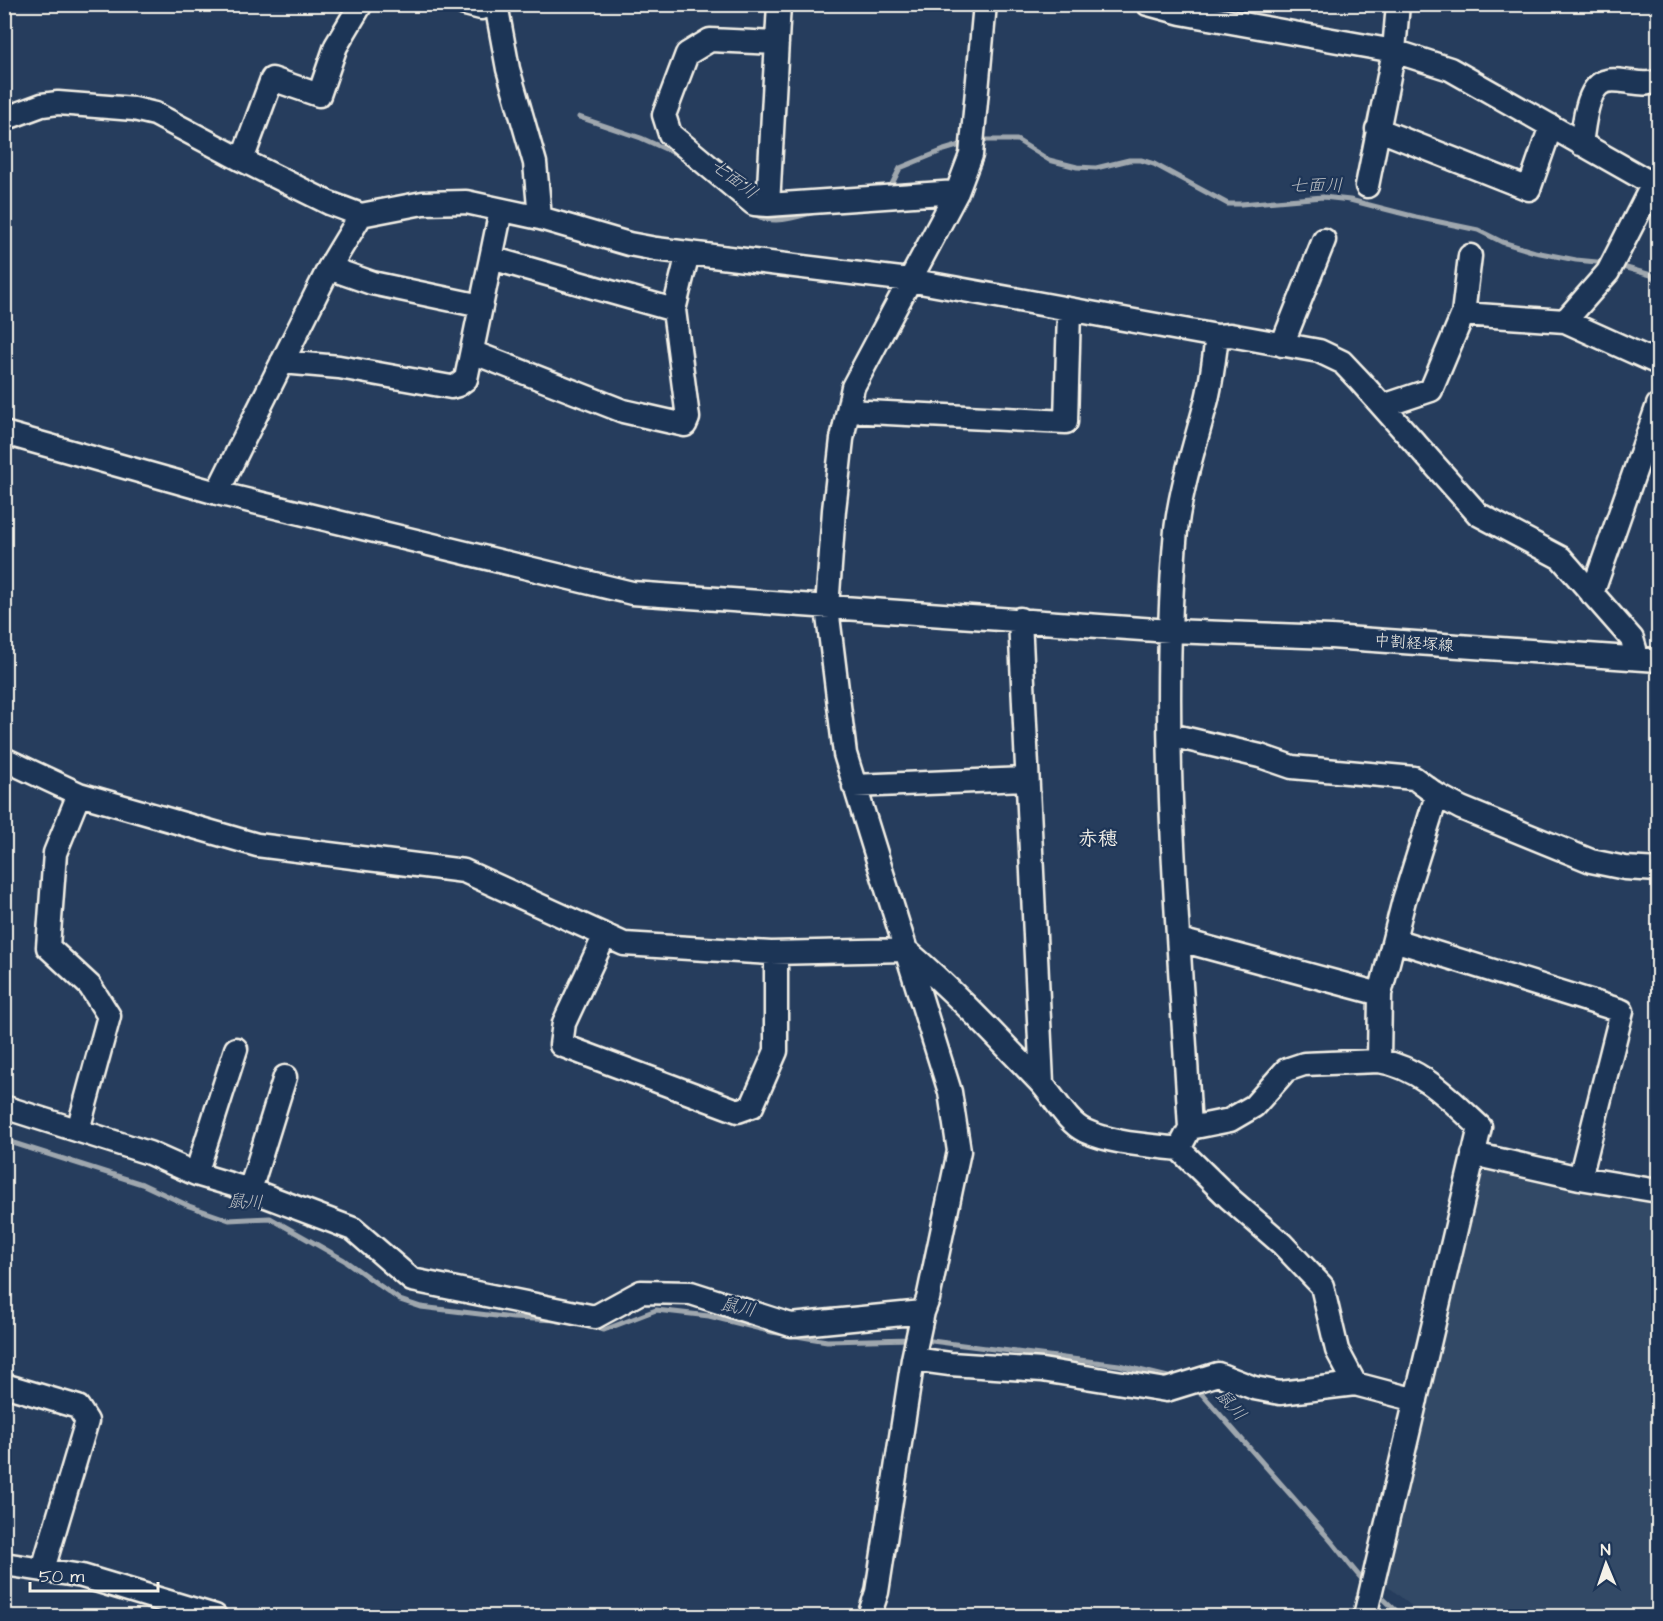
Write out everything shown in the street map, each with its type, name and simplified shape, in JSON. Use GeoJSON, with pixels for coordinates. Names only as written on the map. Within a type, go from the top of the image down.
{"type":"FeatureCollection","features":[{"type":"Feature","properties":{"kind":"street"},"geometry":{"type":"LineString","coordinates":[[242,160],[272,79],[319,95],[336,46],[361,4]]}},
{"type":"Feature","properties":{"kind":"street"},"geometry":{"type":"LineString","coordinates":[[465,4],[481,8],[496,5],[508,69],[535,163],[540,218]]}},
{"type":"Feature","properties":{"kind":"street"},"geometry":{"type":"LineString","coordinates":[[768,205],[780,4]]}},
{"type":"Feature","properties":{"kind":"street"},"geometry":{"type":"LineString","coordinates":[[869,1617],[877,1592],[914,1355],[928,1299],[958,1151],[950,1092],[845,754],[826,608],[842,439],[853,387],[957,192],[971,155],[985,4]]}},
{"type":"Feature","properties":{"kind":"street"},"geometry":{"type":"LineString","coordinates":[[1148,4],[1181,13],[1394,51],[1450,69],[1656,185],[1612,263],[1565,321]]}},
{"type":"Feature","properties":{"kind":"street"},"geometry":{"type":"LineString","coordinates":[[1367,186],[1394,51],[1398,4]]}},
{"type":"Feature","properties":{"kind":"street"},"geometry":{"type":"LineString","coordinates":[[777,43],[710,40],[687,54],[664,115],[670,135],[753,204],[768,205],[957,192]]}},
{"type":"Feature","properties":{"kind":"street"},"geometry":{"type":"LineString","coordinates":[[1581,144],[1586,110],[1593,89],[1604,81],[1611,80],[1650,84],[1659,81]]}},
{"type":"Feature","properties":{"kind":"street"},"geometry":{"type":"LineString","coordinates":[[4,119],[42,105],[58,103],[134,109],[155,114],[329,203],[361,215],[423,203],[466,202],[540,218],[629,244],[909,280],[1217,336],[1230,335],[1319,351],[1341,362],[1478,514],[1561,558],[1632,639],[1635,658]]}},
{"type":"Feature","properties":{"kind":"street"},"geometry":{"type":"LineString","coordinates":[[1377,129],[1529,189],[1551,126]]}},
{"type":"Feature","properties":{"kind":"street"},"geometry":{"type":"LineString","coordinates":[[282,362],[339,367],[451,387],[458,385],[466,379],[501,210]]}},
{"type":"Feature","properties":{"kind":"street"},"geometry":{"type":"LineString","coordinates":[[217,493],[329,268],[361,215]]}},
{"type":"Feature","properties":{"kind":"street"},"geometry":{"type":"LineString","coordinates":[[1282,345],[1324,240]]}},
{"type":"Feature","properties":{"kind":"street"},"geometry":{"type":"LineString","coordinates":[[472,352],[623,411],[685,425],[688,418],[674,310],[688,253]]}},
{"type":"Feature","properties":{"kind":"street"},"geometry":{"type":"LineString","coordinates":[[1383,406],[1431,390],[1463,314],[1470,256]]}},
{"type":"Feature","properties":{"kind":"street"},"geometry":{"type":"LineString","coordinates":[[491,258],[674,310]]}},
{"type":"Feature","properties":{"kind":"street"},"geometry":{"type":"LineString","coordinates":[[329,268],[372,283],[481,306]]}},
{"type":"Feature","properties":{"kind":"street"},"geometry":{"type":"LineString","coordinates":[[848,411],[1066,422],[1069,310]]}},
{"type":"Feature","properties":{"kind":"street"},"geometry":{"type":"LineString","coordinates":[[1463,314],[1565,321],[1659,363]]}},
{"type":"Feature","properties":{"kind":"street"},"geometry":{"type":"LineString","coordinates":[[1179,1149],[1190,1128],[1171,803],[1170,631],[1182,490],[1207,399],[1217,336]]}},
{"type":"Feature","properties":{"kind":"street"},"geometry":{"type":"LineString","coordinates":[[1592,594],[1659,405]]}},
{"type":"Feature","properties":{"kind":"street","name":"中割経塚線"},"geometry":{"type":"LineString","coordinates":[[4,434],[217,493],[632,593],[1170,631],[1331,637],[1659,660]]}},
{"type":"Feature","properties":{"kind":"street"},"geometry":{"type":"LineString","coordinates":[[1020,619],[1042,1083]]}},
{"type":"Feature","properties":{"kind":"street"},"geometry":{"type":"LineString","coordinates":[[1170,735],[1260,756],[1292,767],[1414,778],[1437,795],[1461,808],[1591,861],[1625,868],[1659,870]]}},
{"type":"Feature","properties":{"kind":"street"},"geometry":{"type":"LineString","coordinates":[[4,759],[79,794],[257,845],[464,872],[624,944],[776,953],[906,950],[935,975],[1042,1083],[1076,1125],[1085,1131],[1120,1142],[1179,1149],[1229,1198],[1282,1244],[1323,1286],[1337,1350],[1355,1384]]}},
{"type":"Feature","properties":{"kind":"street"},"geometry":{"type":"LineString","coordinates":[[854,786],[1026,779]]}},
{"type":"Feature","properties":{"kind":"street"},"geometry":{"type":"LineString","coordinates":[[78,1130],[109,1017],[90,986],[48,947],[55,853],[79,794]]}},
{"type":"Feature","properties":{"kind":"street"},"geometry":{"type":"LineString","coordinates":[[1379,1061],[1380,994],[1404,900],[1437,795]]}},
{"type":"Feature","properties":{"kind":"street"},"geometry":{"type":"LineString","coordinates":[[605,935],[564,1023],[561,1045],[738,1111],[752,1106],[776,1051],[776,953]]}},
{"type":"Feature","properties":{"kind":"street"},"geometry":{"type":"LineString","coordinates":[[1180,940],[1380,994]]}},
{"type":"Feature","properties":{"kind":"street"},"geometry":{"type":"LineString","coordinates":[[1394,940],[1622,1011],[1580,1178]]}},
{"type":"Feature","properties":{"kind":"street"},"geometry":{"type":"LineString","coordinates":[[196,1174],[236,1049]]}},
{"type":"Feature","properties":{"kind":"street"},"geometry":{"type":"LineString","coordinates":[[1190,1128],[1230,1120],[1254,1106],[1286,1070],[1304,1064],[1379,1061],[1391,1062],[1424,1078],[1480,1127],[1366,1612]]}},
{"type":"Feature","properties":{"kind":"street"},"geometry":{"type":"LineString","coordinates":[[250,1190],[285,1077]]}},
{"type":"Feature","properties":{"kind":"street"},"geometry":{"type":"LineString","coordinates":[[4,1107],[149,1153],[196,1174],[250,1190],[353,1229],[412,1280],[595,1317],[641,1292],[691,1293],[791,1325],[921,1320]]}},
{"type":"Feature","properties":{"kind":"street"},"geometry":{"type":"LineString","coordinates":[[1473,1154],[1580,1178],[1659,1191]]}},
{"type":"Feature","properties":{"kind":"street"},"geometry":{"type":"LineString","coordinates":[[914,1355],[950,1364],[1042,1370],[1166,1390],[1218,1374],[1254,1388],[1281,1393],[1355,1384],[1416,1400]]}},
{"type":"Feature","properties":{"kind":"street"},"geometry":{"type":"LineString","coordinates":[[4,1385],[78,1407],[87,1421],[43,1569]]}},
{"type":"Feature","properties":{"kind":"street"},"geometry":{"type":"LineString","coordinates":[[4,1564],[82,1576],[215,1617]]}},
{"type":"Feature","properties":{"kind":"shaded area"},"geometry":{"type":"Polygon","coordinates":[[[1483,1167],[1658,1201],[1658,1616],[1423,1616],[1382,1581],[1472,1184],[1483,1167]]]}},
{"type":"Feature","properties":{"kind":"waterway","name":"七面川"},"geometry":{"type":"LineString","coordinates":[[579,117],[641,138],[679,155]]}},
{"type":"Feature","properties":{"kind":"waterway","name":"七面川"},"geometry":{"type":"LineString","coordinates":[[980,140],[1017,140],[1049,160],[1077,167],[1096,168],[1129,160],[1141,160],[1154,164],[1228,204],[1323,197],[1350,200],[1478,230],[1502,242],[1535,252],[1607,263]]}},
{"type":"Feature","properties":{"kind":"waterway","name":"七面川"},"geometry":{"type":"LineString","coordinates":[[889,190],[900,168],[964,144]]}},
{"type":"Feature","properties":{"kind":"waterway","name":"七面川"},"geometry":{"type":"LineString","coordinates":[[752,212],[759,217],[775,220],[815,212]]}},
{"type":"Feature","properties":{"kind":"waterway","name":"七面川"},"geometry":{"type":"LineString","coordinates":[[1616,265],[1651,275],[1658,281]]}},
{"type":"Feature","properties":{"kind":"waterway","name":"鼠川"},"geometry":{"type":"LineString","coordinates":[[4,1140],[142,1184],[189,1206],[229,1220],[270,1218],[344,1260],[400,1300],[421,1307],[513,1318],[557,1320]]}},
{"type":"Feature","properties":{"kind":"waterway","name":"鼠川"},"geometry":{"type":"LineString","coordinates":[[589,1326],[604,1330],[656,1310],[709,1316],[772,1332],[827,1341],[912,1339]]}},
{"type":"Feature","properties":{"kind":"waterway","name":"鼠川"},"geometry":{"type":"LineString","coordinates":[[924,1340],[1119,1365],[1176,1379]]}},
{"type":"Feature","properties":{"kind":"waterway","name":"鼠川"},"geometry":{"type":"LineString","coordinates":[[1194,1390],[1202,1394],[1367,1584]]}},
{"type":"Feature","properties":{"kind":"waterway","name":"鼠川"},"geometry":{"type":"LineString","coordinates":[[1376,1592],[1402,1616]]}},
{"type":"Feature","properties":{"kind":"district","name":"赤穂"},"geometry":{"type":"Point","coordinates":[1098,839]}}]}
